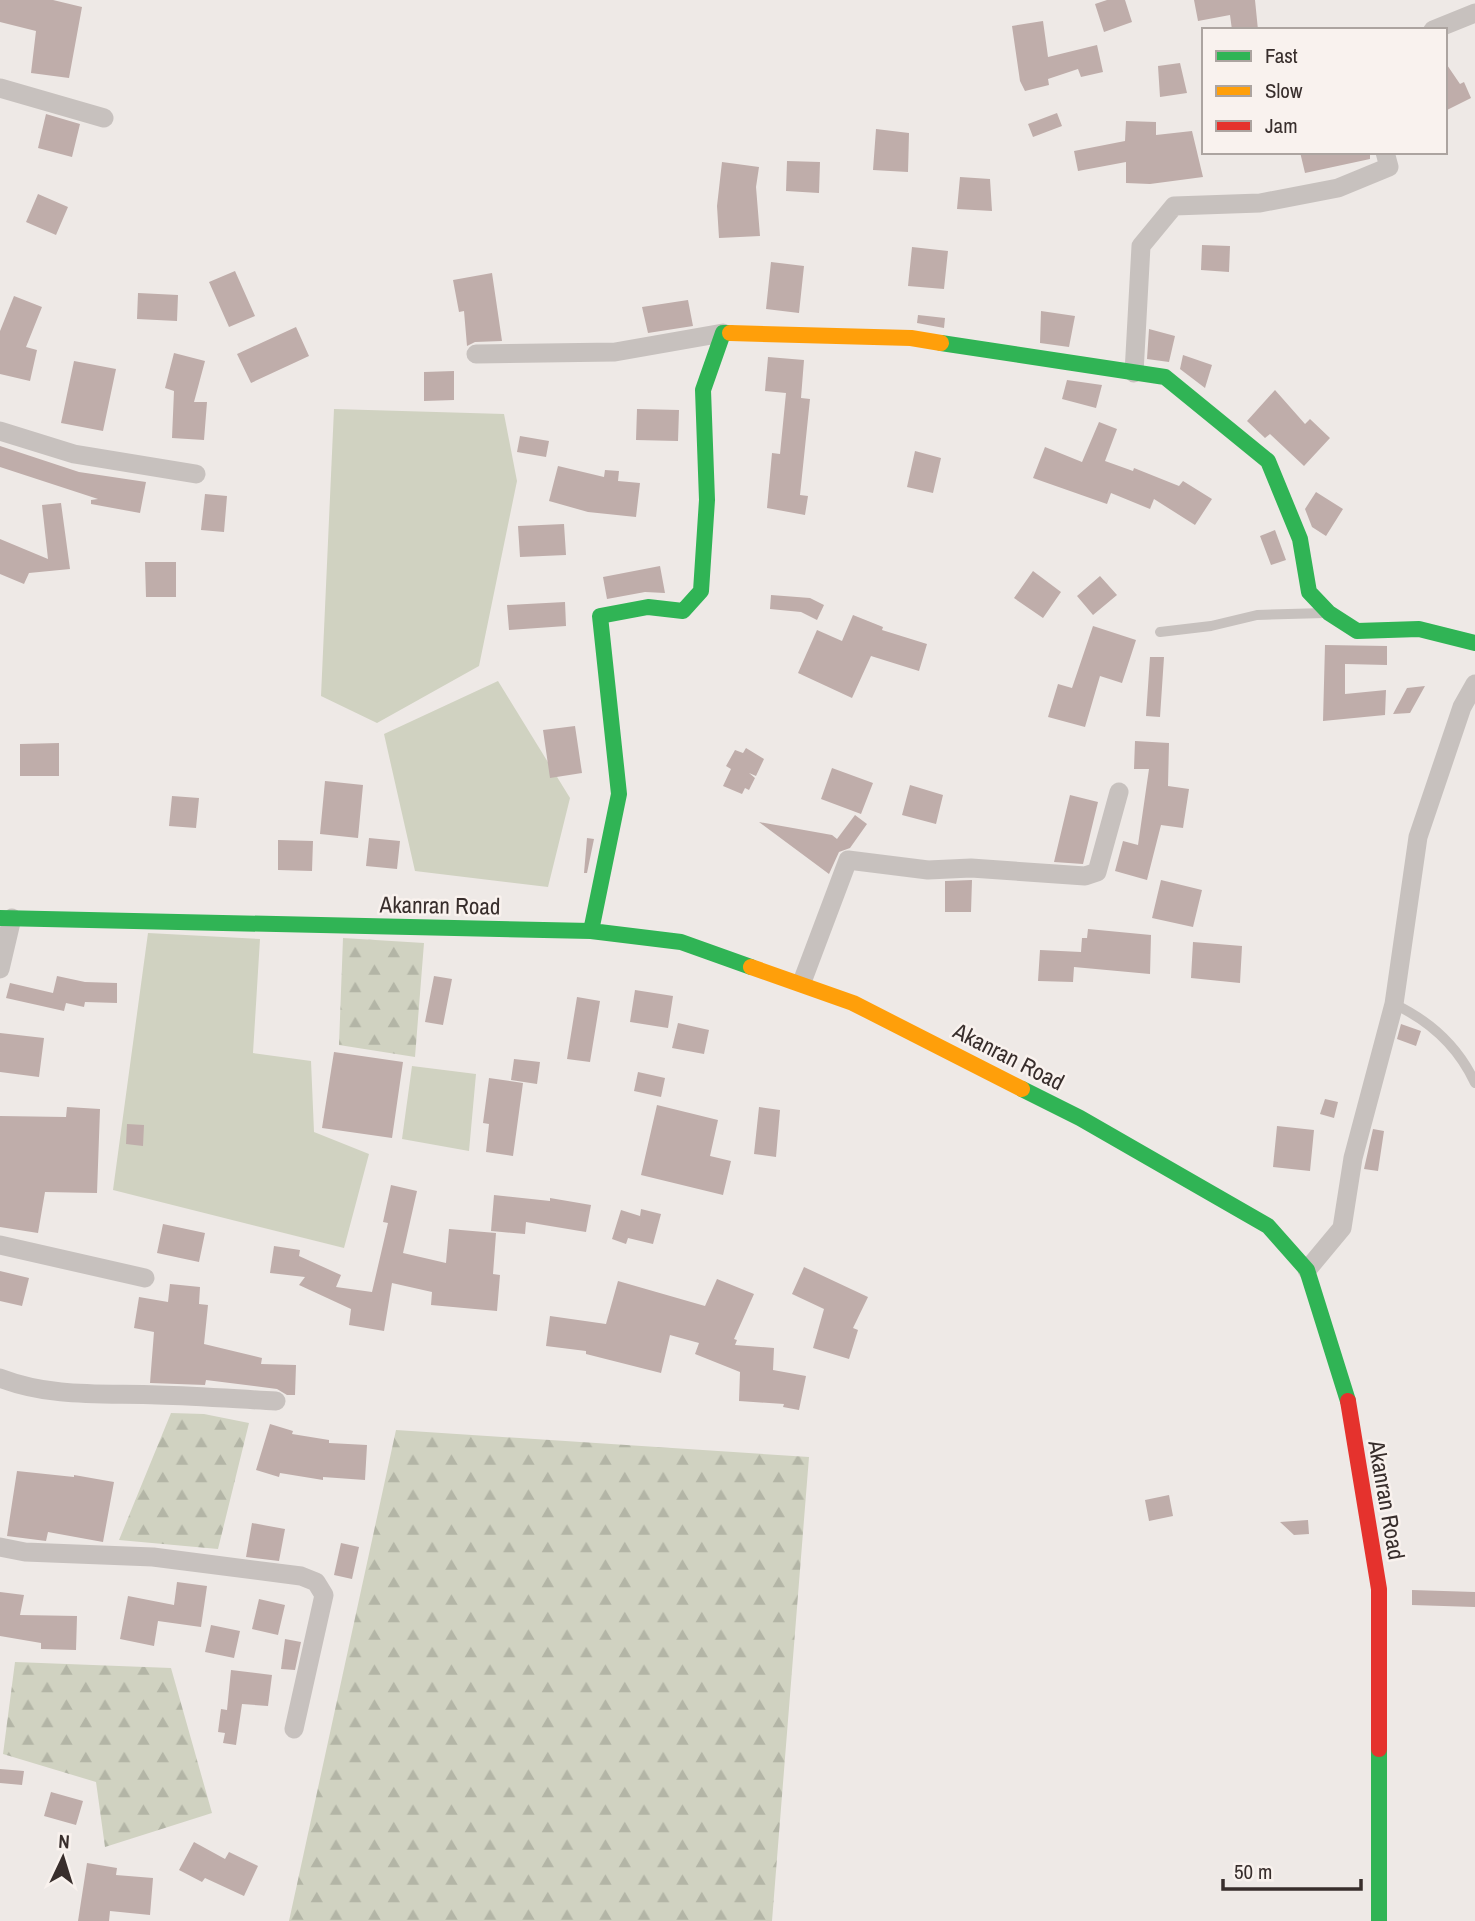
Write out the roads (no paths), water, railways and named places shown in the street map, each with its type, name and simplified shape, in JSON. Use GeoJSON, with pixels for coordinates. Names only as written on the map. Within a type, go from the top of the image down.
{"type":"FeatureCollection","features":[{"type":"Feature","properties":{"kind":"main road"},"geometry":{"type":"LineString","coordinates":[[591,931],[618,794],[600,616],[648,607],[683,611],[701,591],[707,500],[703,390],[723,333],[911,338],[1165,377],[1268,461],[1300,539],[1309,592],[1329,613],[1357,631],[1419,629],[1475,643]]}},
{"type":"Feature","properties":{"kind":"main road","name":"Akanran Road"},"geometry":{"type":"LineString","coordinates":[[6,918],[591,931],[681,942],[802,982],[853,1003],[1080,1118],[1268,1226],[1307,1270],[1347,1395],[1379,1588],[1379,1921]]}},
{"type":"Feature","properties":{"kind":"street"},"geometry":{"type":"LineString","coordinates":[[1438,28],[1475,13]]}},
{"type":"Feature","properties":{"kind":"street"},"geometry":{"type":"LineString","coordinates":[[0,88],[104,118]]}},
{"type":"Feature","properties":{"kind":"street"},"geometry":{"type":"LineString","coordinates":[[1134,373],[1141,246],[1174,206],[1260,203],[1338,188],[1389,166],[1386,154]]}},
{"type":"Feature","properties":{"kind":"street"},"geometry":{"type":"LineString","coordinates":[[476,354],[615,352],[723,333]]}},
{"type":"Feature","properties":{"kind":"street"},"geometry":{"type":"LineString","coordinates":[[0,431],[74,454],[196,474]]}},
{"type":"Feature","properties":{"kind":"street"},"geometry":{"type":"LineString","coordinates":[[1307,1270],[1342,1228],[1353,1158],[1394,1004],[1418,837],[1462,706],[1475,684]]}},
{"type":"Feature","properties":{"kind":"street"},"geometry":{"type":"LineString","coordinates":[[802,982],[848,860],[928,870],[971,869],[1084,876],[1097,872],[1119,792]]}},
{"type":"Feature","properties":{"kind":"street"},"geometry":{"type":"LineString","coordinates":[[0,969],[6,918]]}},
{"type":"Feature","properties":{"kind":"street"},"geometry":{"type":"LineString","coordinates":[[0,1245],[145,1278]]}},
{"type":"Feature","properties":{"kind":"street"},"geometry":{"type":"LineString","coordinates":[[0,1378],[24,1387],[68,1395],[156,1395],[276,1401]]}},
{"type":"Feature","properties":{"kind":"street"},"geometry":{"type":"LineString","coordinates":[[0,1547],[25,1552],[153,1557],[301,1576],[316,1582],[324,1595],[294,1729]]}},
{"type":"Feature","properties":{"kind":"lane"},"geometry":{"type":"LineString","coordinates":[[1160,632],[1211,626],[1257,615],[1329,613]]}},
{"type":"Feature","properties":{"kind":"lane"},"geometry":{"type":"LineString","coordinates":[[1394,1004],[1422,1017],[1448,1042],[1468,1068],[1475,1083]]}}]}
